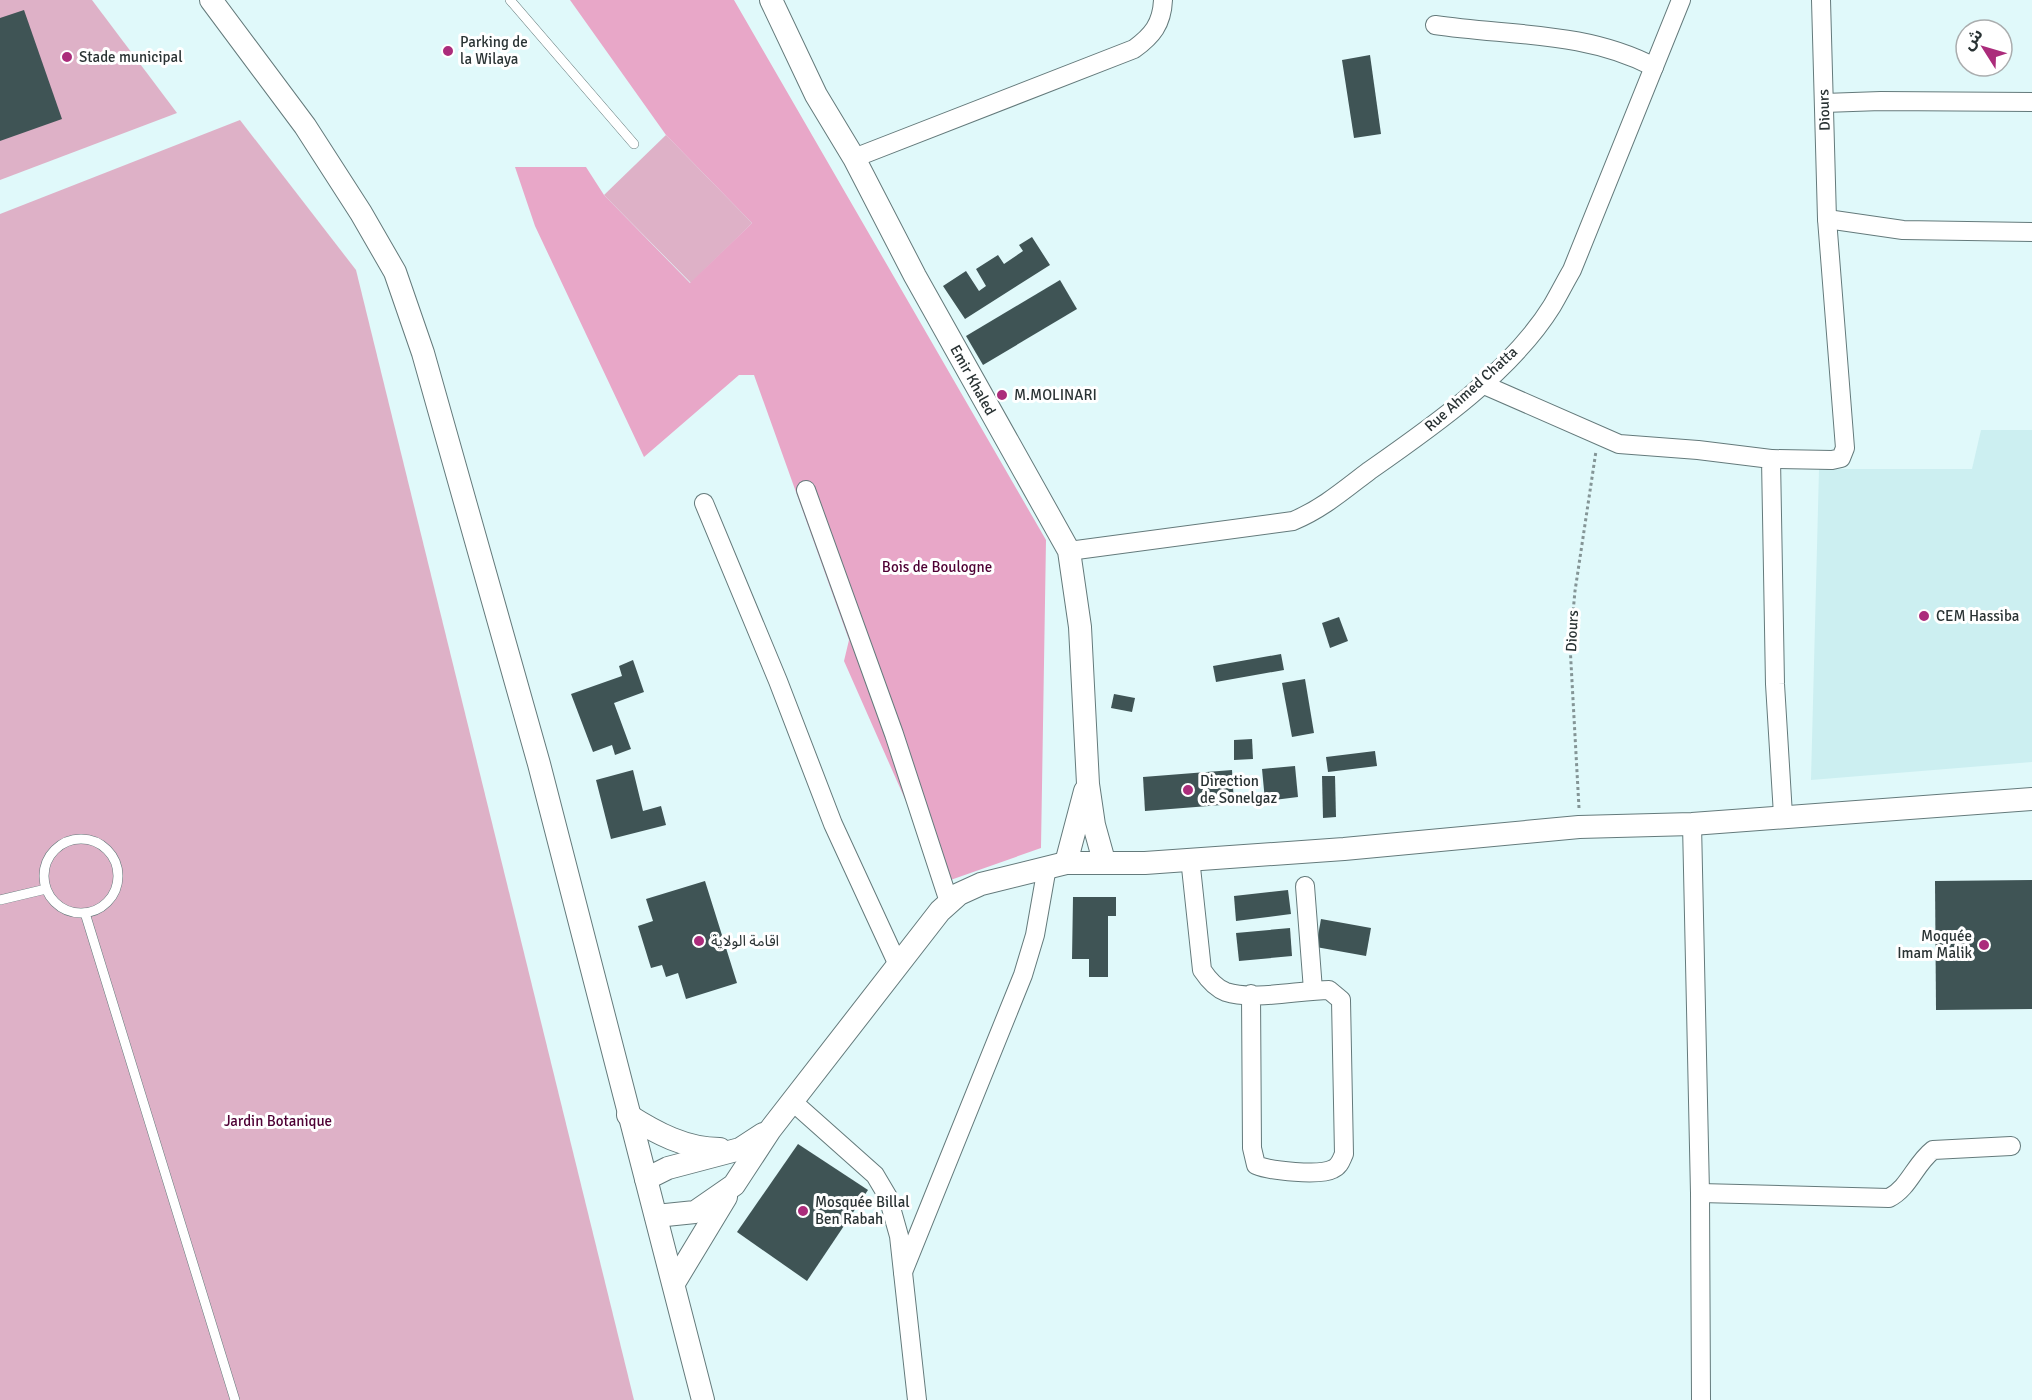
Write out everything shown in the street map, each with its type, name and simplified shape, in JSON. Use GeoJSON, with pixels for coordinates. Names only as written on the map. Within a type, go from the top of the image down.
{"type":"FeatureCollection","features":[{"type":"Feature","properties":{"kind":"street"},"geometry":{"type":"LineString","coordinates":[[211,0],[305,126],[361,213],[395,272],[423,353],[539,764],[703,1400]]}},
{"type":"Feature","properties":{"kind":"street","name":"Emir Khaled"},"geometry":{"type":"LineString","coordinates":[[771,0],[816,95],[854,158],[915,276],[1069,551],[1080,627],[1088,784]]}},
{"type":"Feature","properties":{"kind":"street"},"geometry":{"type":"LineString","coordinates":[[854,158],[1134,50],[1150,38],[1158,26],[1163,0]]}},
{"type":"Feature","properties":{"kind":"street","name":"Rue Ahmed Chatta"},"geometry":{"type":"LineString","coordinates":[[1069,551],[1293,521],[1315,512],[1406,446],[1482,384],[1534,330],[1552,307],[1586,240],[1681,0]]}},
{"type":"Feature","properties":{"kind":"street","name":"Diours"},"geometry":{"type":"LineString","coordinates":[[1482,384],[1619,444],[1771,459],[1832,460],[1841,458],[1844,454],[1846,437],[1827,219],[1821,0]]}},
{"type":"Feature","properties":{"kind":"street"},"geometry":{"type":"LineString","coordinates":[[1435,25],[1575,39],[1636,57],[1654,67]]}},
{"type":"Feature","properties":{"kind":"street"},"geometry":{"type":"LineString","coordinates":[[1824,103],[2032,102]]}},
{"type":"Feature","properties":{"kind":"street"},"geometry":{"type":"LineString","coordinates":[[1827,219],[1903,230],[2032,232]]}},
{"type":"Feature","properties":{"kind":"street"},"geometry":{"type":"LineString","coordinates":[[1771,459],[1775,684],[1783,815]]}},
{"type":"Feature","properties":{"kind":"street"},"geometry":{"type":"LineString","coordinates":[[806,490],[894,734],[949,902]]}},
{"type":"Feature","properties":{"kind":"street"},"geometry":{"type":"LineString","coordinates":[[704,503],[778,681],[833,824],[897,965]]}},
{"type":"Feature","properties":{"kind":"street"},"geometry":{"type":"LineString","coordinates":[[1088,784],[1094,825],[1104,861]]}},
{"type":"Feature","properties":{"kind":"street"},"geometry":{"type":"LineString","coordinates":[[903,1272],[1023,975],[1056,865],[1088,784]]}},
{"type":"Feature","properties":{"kind":"street"},"geometry":{"type":"LineString","coordinates":[[674,1283],[770,1130],[897,965],[949,902],[981,884],[1056,865],[1104,861],[1145,863],[1190,858],[1344,849],[1579,827],[1692,824],[1783,815],[2032,799]]}},
{"type":"Feature","properties":{"kind":"street"},"geometry":{"type":"LineString","coordinates":[[1692,824],[1700,1193],[1701,1400]]}},
{"type":"Feature","properties":{"kind":"street"},"geometry":{"type":"LineString","coordinates":[[1190,858],[1202,970],[1211,982],[1226,992],[1251,994],[1329,990],[1341,1000],[1344,1154],[1338,1166],[1331,1171],[1279,1170],[1256,1165],[1252,1148],[1251,994]]}},
{"type":"Feature","properties":{"kind":"street"},"geometry":{"type":"LineString","coordinates":[[1305,885],[1313,990]]}},
{"type":"Feature","properties":{"kind":"street"},"geometry":{"type":"LineString","coordinates":[[793,1102],[875,1175],[888,1197],[898,1236],[917,1400]]}},
{"type":"Feature","properties":{"kind":"street"},"geometry":{"type":"LineString","coordinates":[[628,1115],[650,1129],[686,1144],[713,1149],[740,1149]]}},
{"type":"Feature","properties":{"kind":"street"},"geometry":{"type":"LineString","coordinates":[[646,1179],[668,1168],[740,1149],[770,1130]]}},
{"type":"Feature","properties":{"kind":"street"},"geometry":{"type":"LineString","coordinates":[[1700,1193],[1889,1198],[1900,1192],[1926,1155],[1933,1150],[2012,1146]]}},
{"type":"Feature","properties":{"kind":"street"},"geometry":{"type":"LineString","coordinates":[[656,1216],[695,1212],[734,1185]]}},
{"type":"Feature","properties":{"kind":"lane"},"geometry":{"type":"LineString","coordinates":[[510,0],[634,144]]}},
{"type":"Feature","properties":{"kind":"lane"},"geometry":{"type":"LineString","coordinates":[[82,838],[94,841],[113,857],[118,880],[107,902],[85,913],[61,908],[46,889],[45,865],[59,845],[82,838]]}},
{"type":"Feature","properties":{"kind":"lane"},"geometry":{"type":"LineString","coordinates":[[0,900],[46,889]]}},
{"type":"Feature","properties":{"kind":"lane"},"geometry":{"type":"LineString","coordinates":[[85,913],[235,1400]]}},
{"type":"Feature","properties":{"kind":"path","name":"Diours"},"geometry":{"type":"LineString","coordinates":[[1579,827],[1580,790],[1570,645],[1575,591],[1594,456],[1601,438]]}},
{"type":"Feature","properties":{"kind":"shaded area","name":"CEM Hassiba"},"geometry":{"type":"Polygon","coordinates":[[[1981,430],[2032,430],[2032,762],[1811,780],[1819,469],[1972,469],[1981,430]]]}},
{"type":"Feature","properties":{"kind":"green space","name":"Stade municipal"},"geometry":{"type":"Polygon","coordinates":[[[0,0],[92,0],[177,113],[0,180],[0,0]]]}},
{"type":"Feature","properties":{"kind":"green space","name":"Bois de Boulogne"},"geometry":{"type":"Polygon","coordinates":[[[570,0],[734,0],[1046,540],[1041,848],[942,883],[844,661],[849,640],[754,375],[739,375],[644,457],[535,226],[515,167],[586,167],[604,195],[690,283],[752,223],[666,135],[570,0]]]}},
{"type":"Feature","properties":{"kind":"green space","name":"Jardin Botanique"},"geometry":{"type":"Polygon","coordinates":[[[240,120],[356,270],[634,1400],[0,1400],[0,214],[240,120]]]}},
{"type":"Feature","properties":{"kind":"green space"},"geometry":{"type":"Polygon","coordinates":[[[666,135],[752,223],[691,283],[604,195],[666,135]]]}},
{"type":"Feature","properties":{"kind":"building"},"geometry":{"type":"Polygon","coordinates":[[[24,10],[62,119],[0,141],[0,18],[24,10]]]}},
{"type":"Feature","properties":{"kind":"building"},"geometry":{"type":"Polygon","coordinates":[[[1370,55],[1381,134],[1354,138],[1342,60],[1370,55]]]}},
{"type":"Feature","properties":{"kind":"building"},"geometry":{"type":"Polygon","coordinates":[[[1032,237],[1050,265],[965,319],[943,286],[966,271],[979,291],[986,286],[976,269],[998,255],[1004,264],[1023,251],[1019,245],[1032,237]]]}},
{"type":"Feature","properties":{"kind":"building"},"geometry":{"type":"Polygon","coordinates":[[[1060,280],[1077,309],[983,365],[966,336],[1060,280]]]}},
{"type":"Feature","properties":{"kind":"building"},"geometry":{"type":"Polygon","coordinates":[[[1339,617],[1348,641],[1330,648],[1322,623],[1339,617]]]}},
{"type":"Feature","properties":{"kind":"building"},"geometry":{"type":"Polygon","coordinates":[[[1281,654],[1284,670],[1216,682],[1213,666],[1281,654]]]}},
{"type":"Feature","properties":{"kind":"building"},"geometry":{"type":"Polygon","coordinates":[[[633,660],[644,692],[614,703],[631,749],[615,755],[612,745],[593,752],[571,694],[622,676],[619,666],[633,660]]]}},
{"type":"Feature","properties":{"kind":"building"},"geometry":{"type":"Polygon","coordinates":[[[1305,679],[1314,733],[1292,737],[1282,683],[1305,679]]]}},
{"type":"Feature","properties":{"kind":"building"},"geometry":{"type":"Polygon","coordinates":[[[1114,694],[1135,698],[1132,712],[1111,708],[1114,694]]]}},
{"type":"Feature","properties":{"kind":"building"},"geometry":{"type":"Polygon","coordinates":[[[1252,739],[1253,759],[1234,760],[1234,740],[1252,739]]]}},
{"type":"Feature","properties":{"kind":"building"},"geometry":{"type":"Polygon","coordinates":[[[1375,751],[1377,766],[1328,772],[1326,757],[1375,751]]]}},
{"type":"Feature","properties":{"kind":"building"},"geometry":{"type":"Polygon","coordinates":[[[1295,766],[1298,797],[1265,801],[1262,769],[1295,766]]]}},
{"type":"Feature","properties":{"kind":"building"},"geometry":{"type":"Polygon","coordinates":[[[633,770],[643,811],[661,806],[666,825],[611,839],[596,780],[633,770]]]}},
{"type":"Feature","properties":{"kind":"building","name":"Direction de Sonelgaz"},"geometry":{"type":"Polygon","coordinates":[[[1232,770],[1234,804],[1145,811],[1143,777],[1232,770]]]}},
{"type":"Feature","properties":{"kind":"building"},"geometry":{"type":"Polygon","coordinates":[[[1322,776],[1335,776],[1336,817],[1323,818],[1322,776]]]}},
{"type":"Feature","properties":{"kind":"building","name":"Moquée Imam Malik"},"geometry":{"type":"Polygon","coordinates":[[[2032,880],[2032,1009],[1936,1010],[1935,881],[2032,880]]]}},
{"type":"Feature","properties":{"kind":"building"},"geometry":{"type":"Polygon","coordinates":[[[705,881],[737,983],[686,999],[678,973],[666,977],[662,965],[651,968],[638,926],[653,921],[646,899],[705,881]]]}},
{"type":"Feature","properties":{"kind":"building"},"geometry":{"type":"Polygon","coordinates":[[[1288,890],[1291,914],[1236,921],[1234,896],[1288,890]]]}},
{"type":"Feature","properties":{"kind":"building"},"geometry":{"type":"Polygon","coordinates":[[[1073,897],[1116,897],[1116,916],[1108,916],[1108,977],[1089,977],[1089,959],[1072,959],[1073,897]]]}},
{"type":"Feature","properties":{"kind":"building"},"geometry":{"type":"Polygon","coordinates":[[[1321,919],[1371,928],[1366,956],[1316,947],[1321,919]]]}},
{"type":"Feature","properties":{"kind":"building"},"geometry":{"type":"Polygon","coordinates":[[[1290,928],[1292,956],[1239,961],[1236,933],[1290,928]]]}},
{"type":"Feature","properties":{"kind":"building","name":"Mosquée Billal Ben Rabah"},"geometry":{"type":"Polygon","coordinates":[[[798,1144],[868,1190],[807,1281],[737,1232],[798,1144]]]}},
{"type":"Feature","properties":{"kind":"place","name":"Parking de la Wilaya"},"geometry":{"type":"Point","coordinates":[448,51]}},
{"type":"Feature","properties":{"kind":"place","name":"Stade municipal"},"geometry":{"type":"Point","coordinates":[67,57]}},
{"type":"Feature","properties":{"kind":"place","name":"M.MOLINARI"},"geometry":{"type":"Point","coordinates":[1002,395]}},
{"type":"Feature","properties":{"kind":"place","name":"CEM Hassiba"},"geometry":{"type":"Point","coordinates":[1924,616]}},
{"type":"Feature","properties":{"kind":"place","name":"Direction de Sonelgaz"},"geometry":{"type":"Point","coordinates":[1188,790]}},
{"type":"Feature","properties":{"kind":"place","name":"اقامة الولاية"},"geometry":{"type":"Point","coordinates":[699,941]}},
{"type":"Feature","properties":{"kind":"place","name":"Moquée Imam Malik"},"geometry":{"type":"Point","coordinates":[1984,945]}},
{"type":"Feature","properties":{"kind":"place","name":"Mosquée Billal Ben Rabah"},"geometry":{"type":"Point","coordinates":[803,1211]}}]}
